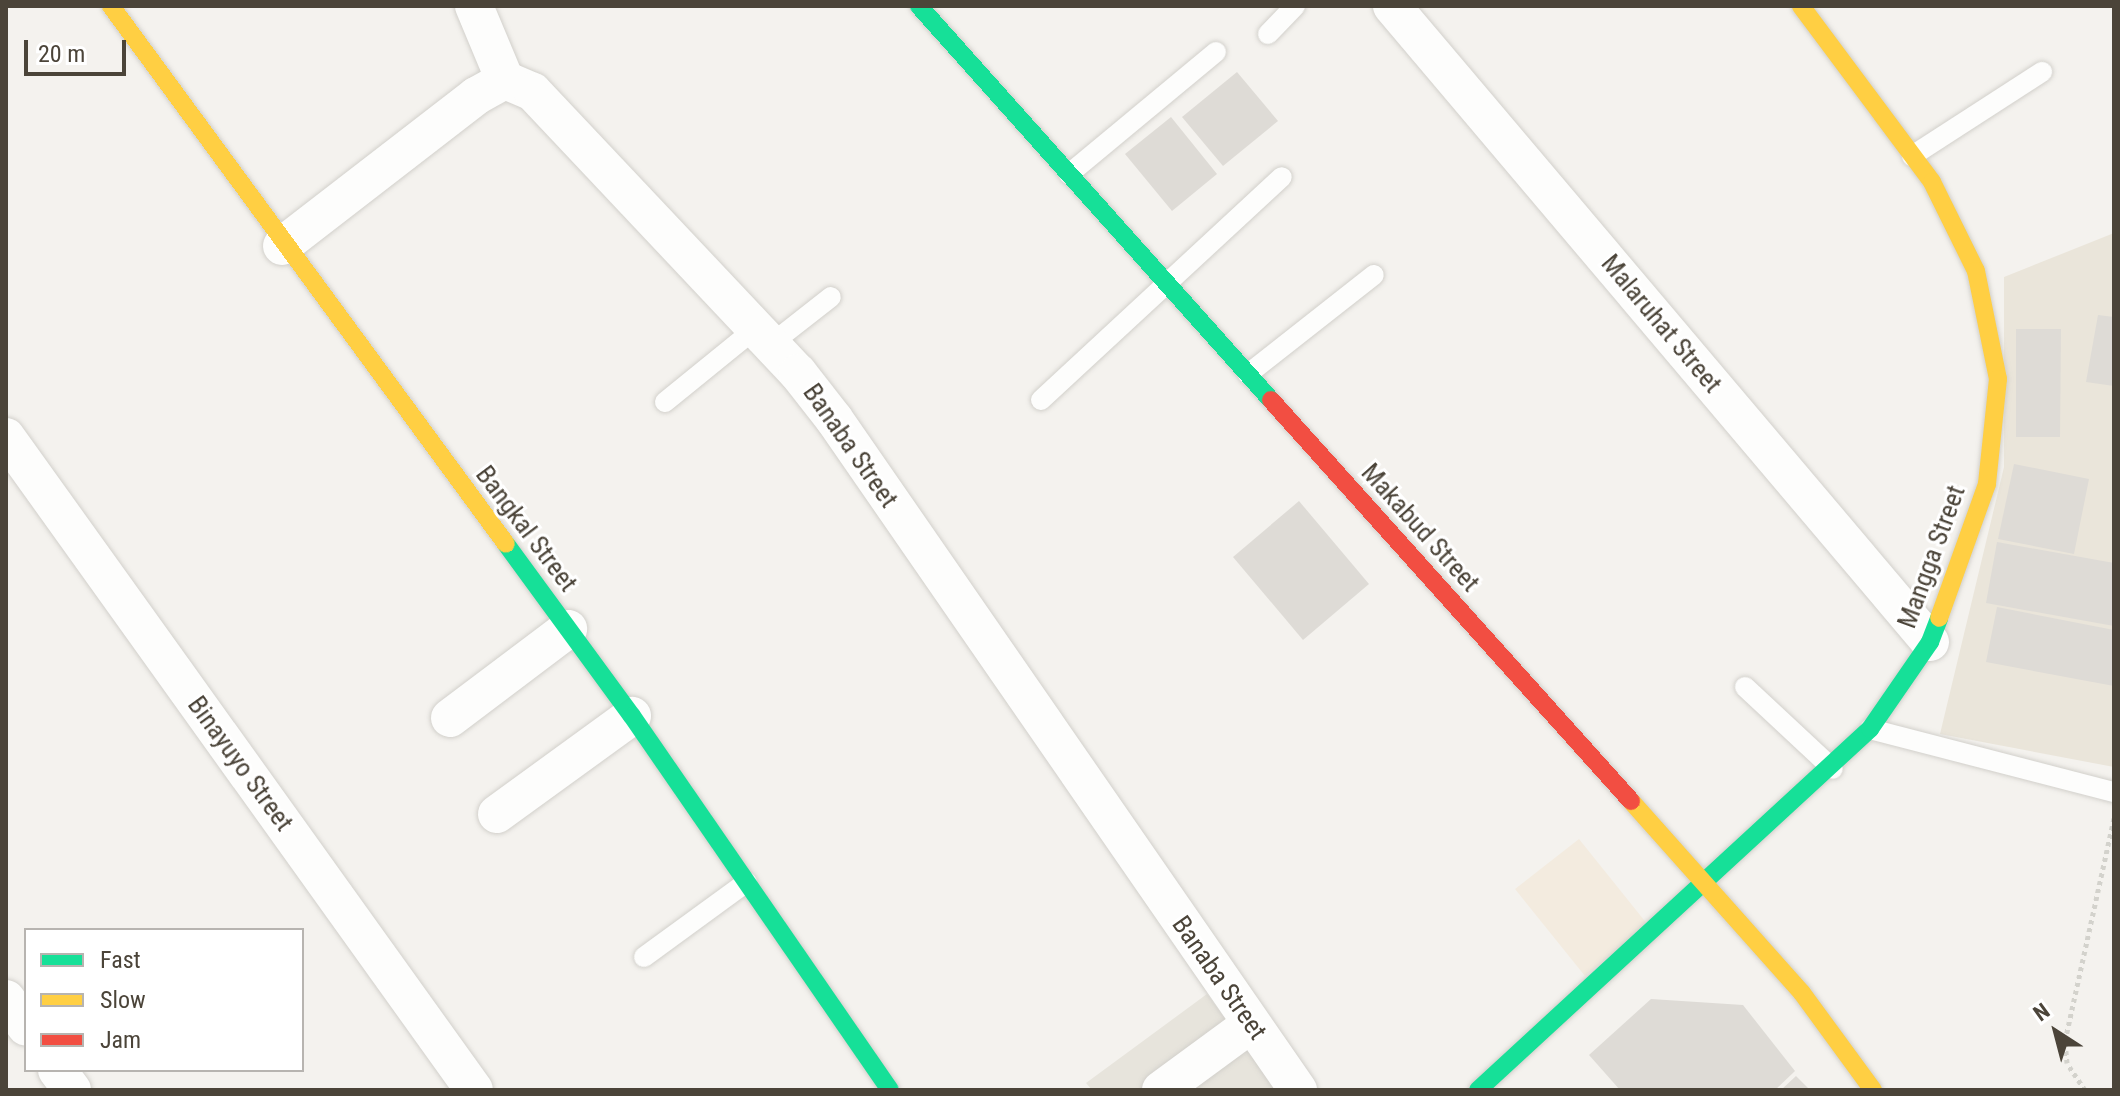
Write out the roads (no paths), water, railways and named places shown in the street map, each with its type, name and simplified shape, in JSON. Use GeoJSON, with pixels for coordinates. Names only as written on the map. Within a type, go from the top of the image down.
{"type":"FeatureCollection","features":[{"type":"Feature","properties":{"kind":"street","name":"Bangkal Street"},"geometry":{"type":"LineString","coordinates":[[111,6],[282,246],[632,716],[890,1090]]}},
{"type":"Feature","properties":{"kind":"street"},"geometry":{"type":"LineString","coordinates":[[282,246],[476,96],[505,80],[474,6]]}},
{"type":"Feature","properties":{"kind":"street","name":"Makabud Street"},"geometry":{"type":"LineString","coordinates":[[919,6],[1842,1041],[1878,1089]]}},
{"type":"Feature","properties":{"kind":"street","name":"Malaruhat Street"},"geometry":{"type":"LineString","coordinates":[[1392,6],[1930,642]]}},
{"type":"Feature","properties":{"kind":"street","name":"Mangga Street"},"geometry":{"type":"LineString","coordinates":[[1478,1090],[1833,769],[1870,729],[1930,642],[1987,484],[1998,379],[1976,271],[1932,182],[1801,6]]}},
{"type":"Feature","properties":{"kind":"street","name":"Banaba Street"},"geometry":{"type":"LineString","coordinates":[[505,80],[533,92],[763,336],[834,419],[1298,1090]]}},
{"type":"Feature","properties":{"kind":"street","name":"Binayuyo Street"},"geometry":{"type":"LineString","coordinates":[[6,437],[474,1090]]}},
{"type":"Feature","properties":{"kind":"street"},"geometry":{"type":"LineString","coordinates":[[450,718],[568,629]]}},
{"type":"Feature","properties":{"kind":"street"},"geometry":{"type":"LineString","coordinates":[[497,814],[632,716]]}},
{"type":"Feature","properties":{"kind":"street"},"geometry":{"type":"LineString","coordinates":[[6,999],[24,1024]]}},
{"type":"Feature","properties":{"kind":"street"},"geometry":{"type":"LineString","coordinates":[[1170,1087],[1251,1024]]}},
{"type":"Feature","properties":{"kind":"street"},"geometry":{"type":"LineString","coordinates":[[58,1072],[72,1090]]}},
{"type":"Feature","properties":{"kind":"lane"},"geometry":{"type":"LineString","coordinates":[[1268,34],[1295,6]]}},
{"type":"Feature","properties":{"kind":"lane"},"geometry":{"type":"LineString","coordinates":[[1069,174],[1216,52]]}},
{"type":"Feature","properties":{"kind":"lane"},"geometry":{"type":"LineString","coordinates":[[1912,156],[2042,72]]}},
{"type":"Feature","properties":{"kind":"lane"},"geometry":{"type":"LineString","coordinates":[[1041,400],[1282,177]]}},
{"type":"Feature","properties":{"kind":"lane"},"geometry":{"type":"LineString","coordinates":[[1248,374],[1374,275]]}},
{"type":"Feature","properties":{"kind":"lane"},"geometry":{"type":"LineString","coordinates":[[665,402],[763,336],[831,297]]}},
{"type":"Feature","properties":{"kind":"lane"},"geometry":{"type":"LineString","coordinates":[[1745,687],[1833,769]]}},
{"type":"Feature","properties":{"kind":"lane"},"geometry":{"type":"LineString","coordinates":[[1870,729],[2114,792]]}},
{"type":"Feature","properties":{"kind":"lane"},"geometry":{"type":"LineString","coordinates":[[644,957],[747,882]]}}]}
